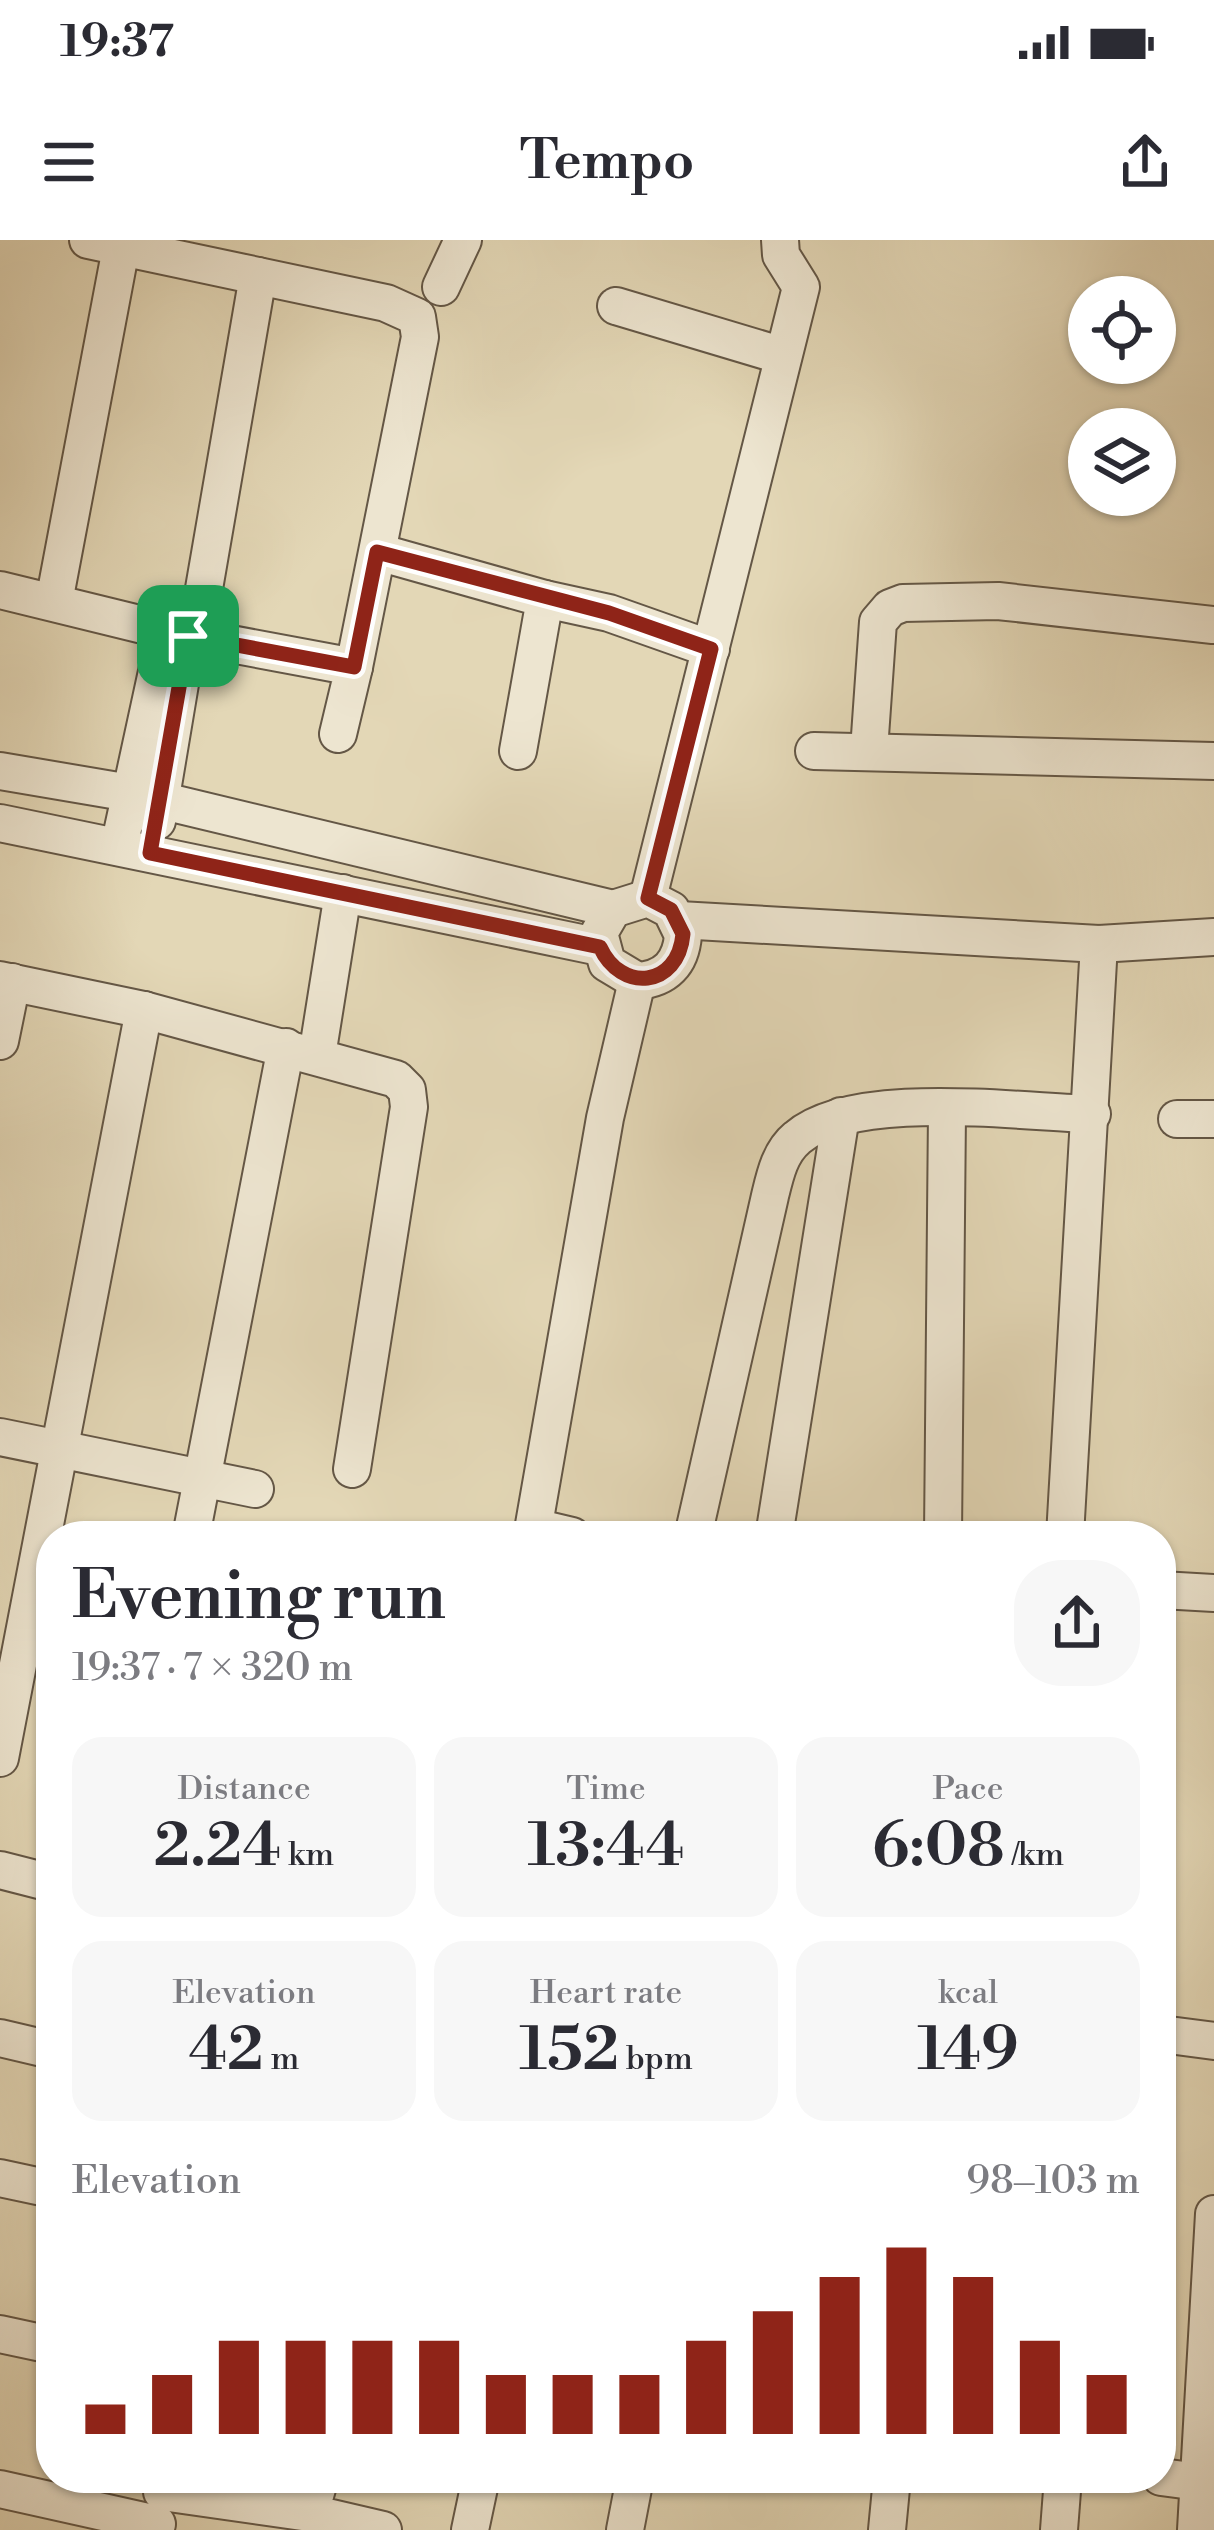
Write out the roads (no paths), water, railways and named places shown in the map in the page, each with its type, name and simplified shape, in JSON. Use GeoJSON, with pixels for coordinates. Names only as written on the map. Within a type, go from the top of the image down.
{"type":"FeatureCollection","features":[{"type":"Feature","properties":{"kind":"street"},"geometry":{"type":"LineString","coordinates":[[441,287],[463,240]]}},
{"type":"Feature","properties":{"kind":"street"},"geometry":{"type":"LineString","coordinates":[[648,898],[801,287],[781,255],[780,240]]}},
{"type":"Feature","properties":{"kind":"street"},"geometry":{"type":"LineString","coordinates":[[54,602],[104,244],[386,303],[417,317],[420,338],[338,734]]}},
{"type":"Feature","properties":{"kind":"street"},"geometry":{"type":"LineString","coordinates":[[134,850],[258,276]]}},
{"type":"Feature","properties":{"kind":"street"},"geometry":{"type":"LineString","coordinates":[[616,307],[783,356]]}},
{"type":"Feature","properties":{"kind":"street"},"geometry":{"type":"LineString","coordinates":[[377,552],[609,613],[711,649]]}},
{"type":"Feature","properties":{"kind":"street"},"geometry":{"type":"LineString","coordinates":[[0,590],[183,634],[354,667]]}},
{"type":"Feature","properties":{"kind":"street"},"geometry":{"type":"LineString","coordinates":[[518,751],[545,599]]}},
{"type":"Feature","properties":{"kind":"street"},"geometry":{"type":"LineString","coordinates":[[869,750],[878,622],[890,608],[903,603],[998,601],[1213,623],[1214,655]]}},
{"type":"Feature","properties":{"kind":"street"},"geometry":{"type":"LineString","coordinates":[[814,751],[1214,761]]}},
{"type":"Feature","properties":{"kind":"street"},"geometry":{"type":"LineString","coordinates":[[0,771],[146,797],[613,909]]}},
{"type":"Feature","properties":{"kind":"street"},"geometry":{"type":"LineString","coordinates":[[0,823],[600,947],[620,975],[637,980],[652,980],[676,963],[683,934],[679,920],[661,902],[648,898],[623,902],[613,909],[604,920],[600,947]]}},
{"type":"Feature","properties":{"kind":"street"},"geometry":{"type":"LineString","coordinates":[[194,1521],[301,1052],[343,893]]}},
{"type":"Feature","properties":{"kind":"street"},"geometry":{"type":"LineString","coordinates":[[679,920],[1099,944],[1214,937]]}},
{"type":"Feature","properties":{"kind":"street"},"geometry":{"type":"LineString","coordinates":[[1066,1521],[1099,944]]}},
{"type":"Feature","properties":{"kind":"street"},"geometry":{"type":"LineString","coordinates":[[535,1521],[605,1118],[637,980]]}},
{"type":"Feature","properties":{"kind":"street"},"geometry":{"type":"LineString","coordinates":[[0,1041],[6,981],[144,1010],[301,1052],[396,1079],[407,1090],[409,1107],[352,1469]]}},
{"type":"Feature","properties":{"kind":"street"},"geometry":{"type":"LineString","coordinates":[[46,1521],[144,1010]]}},
{"type":"Feature","properties":{"kind":"street"},"geometry":{"type":"LineString","coordinates":[[696,1521],[780,1163],[800,1135],[841,1116],[946,1111],[1092,1114]]}},
{"type":"Feature","properties":{"kind":"street"},"geometry":{"type":"LineString","coordinates":[[943,1521],[946,1111]]}},
{"type":"Feature","properties":{"kind":"street"},"geometry":{"type":"LineString","coordinates":[[776,1521],[841,1116]]}},
{"type":"Feature","properties":{"kind":"street"},"geometry":{"type":"LineString","coordinates":[[1177,1119],[1214,1119]]}},
{"type":"Feature","properties":{"kind":"street"},"geometry":{"type":"LineString","coordinates":[[0,1437],[255,1489]]}},
{"type":"Feature","properties":{"kind":"street"},"geometry":{"type":"LineString","coordinates":[[0,1758],[36,1571]]}},
{"type":"Feature","properties":{"kind":"street"},"geometry":{"type":"LineString","coordinates":[[1176,1592],[1214,1593]]}},
{"type":"Feature","properties":{"kind":"street"},"geometry":{"type":"LineString","coordinates":[[0,1870],[36,1879]]}},
{"type":"Feature","properties":{"kind":"street"},"geometry":{"type":"LineString","coordinates":[[1176,2036],[1214,2041]]}},
{"type":"Feature","properties":{"kind":"street"},"geometry":{"type":"LineString","coordinates":[[0,2038],[36,2046]]}},
{"type":"Feature","properties":{"kind":"street"},"geometry":{"type":"LineString","coordinates":[[0,2178],[36,2186]]}},
{"type":"Feature","properties":{"kind":"street"},"geometry":{"type":"LineString","coordinates":[[1196,2530],[1206,2484],[1214,2214]]}},
{"type":"Feature","properties":{"kind":"street"},"geometry":{"type":"LineString","coordinates":[[0,2334],[36,2342]]}},
{"type":"Feature","properties":{"kind":"street"},"geometry":{"type":"LineString","coordinates":[[1176,2479],[1206,2484]]}},
{"type":"Feature","properties":{"kind":"street"},"geometry":{"type":"LineString","coordinates":[[470,2530],[478,2493]]}},
{"type":"Feature","properties":{"kind":"street"},"geometry":{"type":"LineString","coordinates":[[625,2530],[632,2493]]}},
{"type":"Feature","properties":{"kind":"street"},"geometry":{"type":"LineString","coordinates":[[887,2530],[891,2493]]}},
{"type":"Feature","properties":{"kind":"street"},"geometry":{"type":"LineString","coordinates":[[1059,2530],[1062,2493]]}},
{"type":"Feature","properties":{"kind":"street"},"geometry":{"type":"LineString","coordinates":[[1,2498],[160,2506],[315,2495],[383,2530]]}}]}
